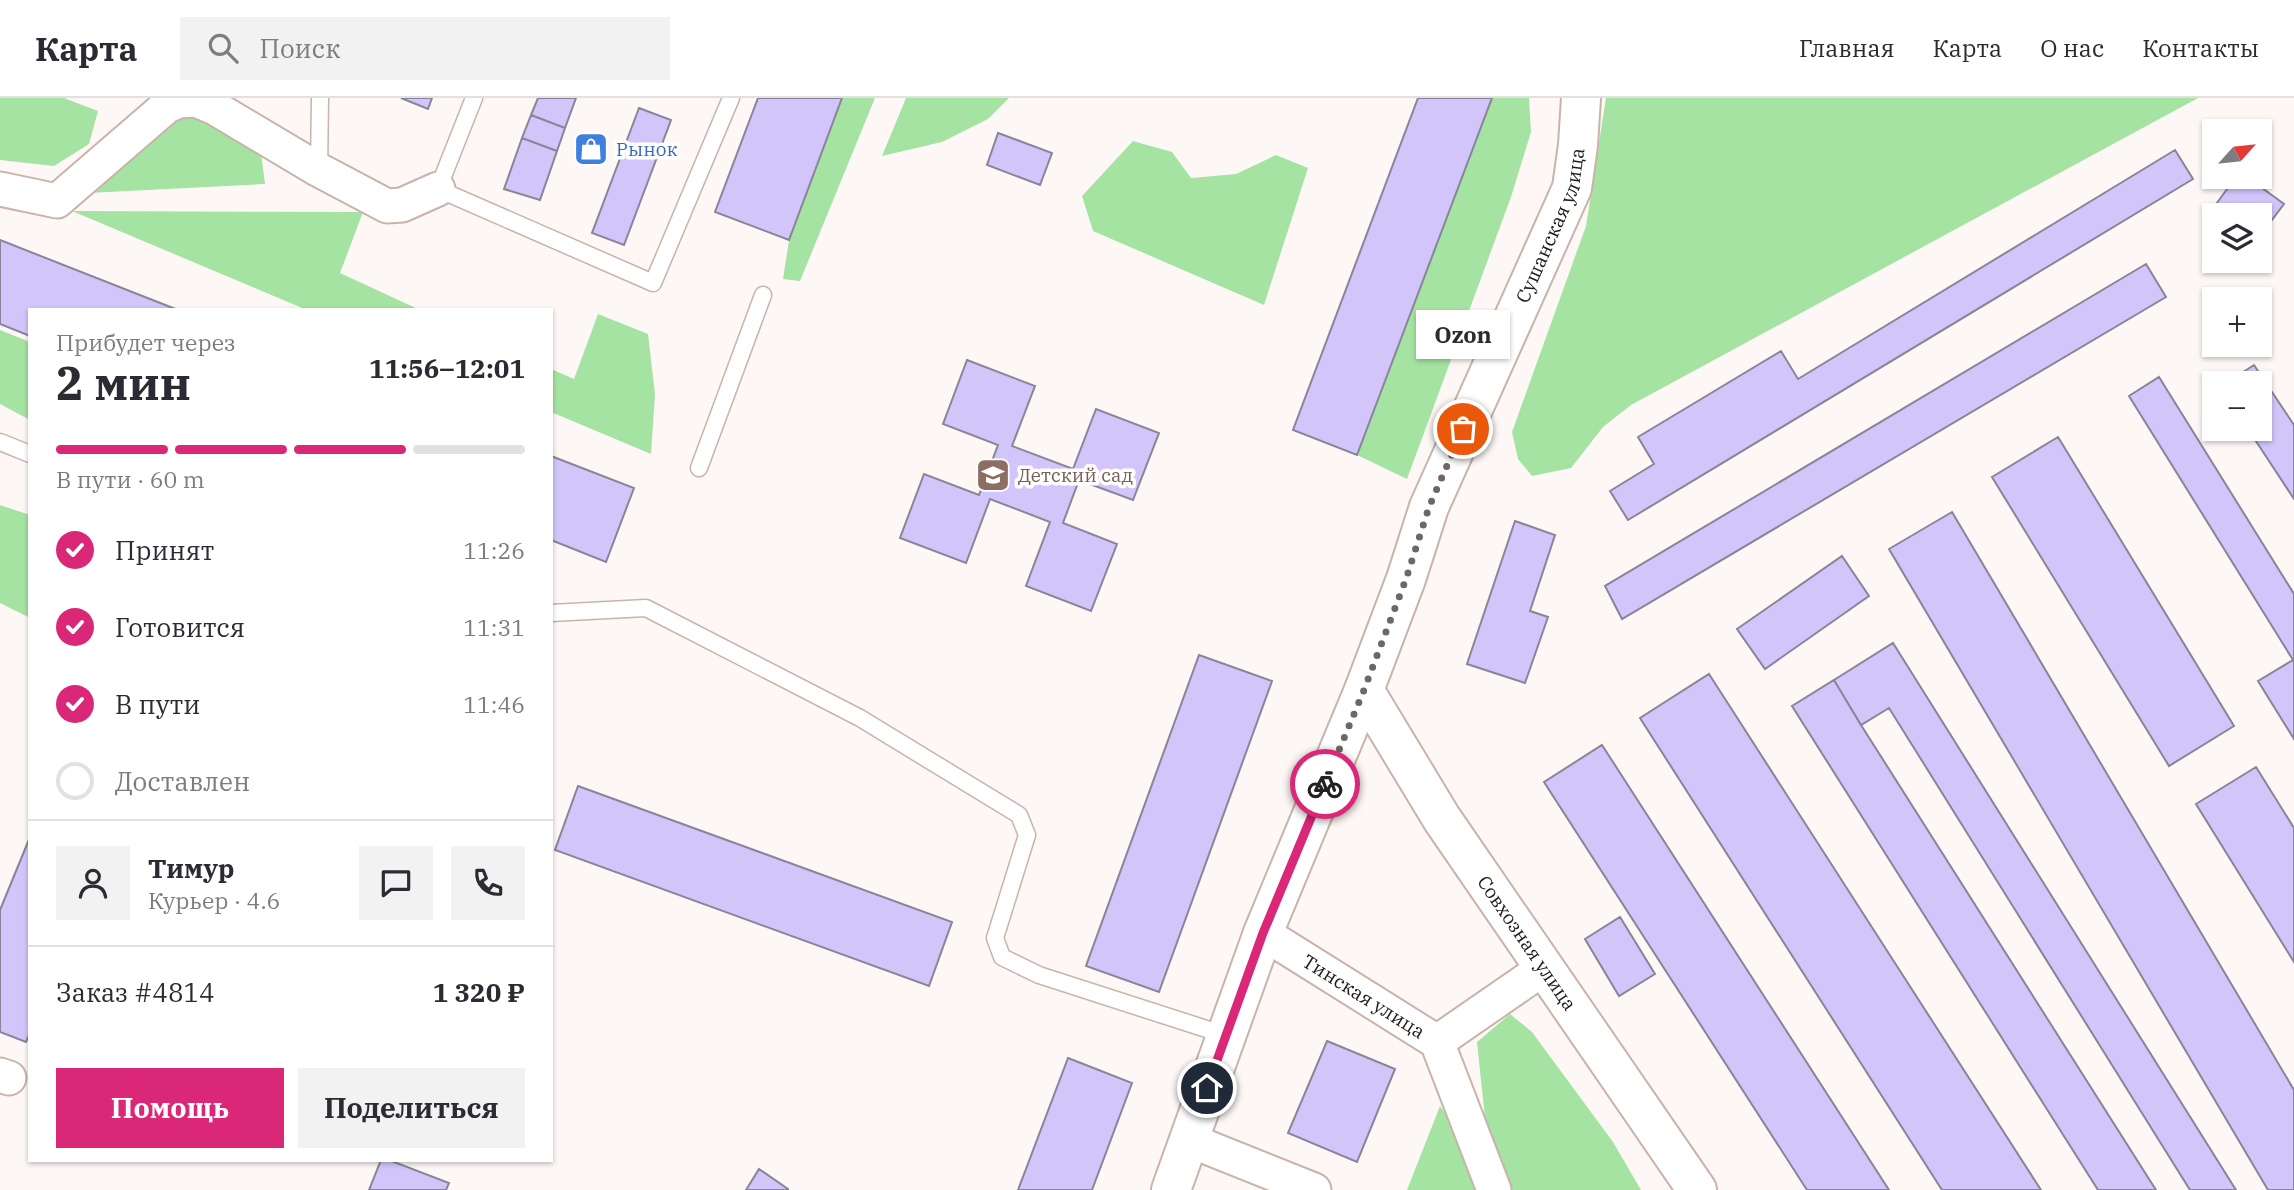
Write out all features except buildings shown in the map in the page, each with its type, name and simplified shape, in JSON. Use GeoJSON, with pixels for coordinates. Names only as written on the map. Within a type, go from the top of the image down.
{"type":"FeatureCollection","features":[{"type":"Feature","properties":{"kind":"main road","name":"Сушанская улица"},"geometry":{"type":"LineString","coordinates":[[1171,1190],[1263,933],[1364,690],[1406,579],[1429,507],[1572,188],[1581,98]]}},
{"type":"Feature","properties":{"kind":"main road","name":"Совхозная улица"},"geometry":{"type":"LineString","coordinates":[[1364,690],[1442,819],[1697,1190]]}},
{"type":"Feature","properties":{"kind":"street"},"geometry":{"type":"LineString","coordinates":[[0,189],[57,201],[167,106],[180,100],[196,100],[215,108],[318,170],[387,206],[402,205],[438,190]]}},
{"type":"Feature","properties":{"kind":"street","name":"Тинская улица"},"geometry":{"type":"LineString","coordinates":[[1263,933],[1437,1042],[1494,1190]]}},
{"type":"Feature","properties":{"kind":"street"},"geometry":{"type":"LineString","coordinates":[[1437,1042],[1544,968]]}},
{"type":"Feature","properties":{"kind":"street"},"geometry":{"type":"LineString","coordinates":[[1189,1140],[1314,1190]]}},
{"type":"Feature","properties":{"kind":"lane"},"geometry":{"type":"LineString","coordinates":[[318,170],[320,98]]}},
{"type":"Feature","properties":{"kind":"lane"},"geometry":{"type":"LineString","coordinates":[[474,98],[438,190],[653,283],[731,98]]}},
{"type":"Feature","properties":{"kind":"lane"},"geometry":{"type":"LineString","coordinates":[[699,468],[763,295]]}},
{"type":"Feature","properties":{"kind":"lane"},"geometry":{"type":"LineString","coordinates":[[0,442],[28,453]]}},
{"type":"Feature","properties":{"kind":"lane"},"geometry":{"type":"LineString","coordinates":[[553,613],[646,608],[860,718],[1019,815],[1027,835],[995,938],[1002,957],[1039,975],[1225,1035]]}},
{"type":"Feature","properties":{"kind":"green space"},"geometry":{"type":"Polygon","coordinates":[[[0,98],[64,98],[98,111],[89,144],[54,166],[0,160],[0,98]]]}},
{"type":"Feature","properties":{"kind":"green space"},"geometry":{"type":"Polygon","coordinates":[[[842,98],[875,98],[800,281],[783,279],[789,240],[842,98]]]}},
{"type":"Feature","properties":{"kind":"green space"},"geometry":{"type":"Polygon","coordinates":[[[906,98],[1009,98],[988,119],[942,142],[882,156],[906,98]]]}},
{"type":"Feature","properties":{"kind":"green space"},"geometry":{"type":"Polygon","coordinates":[[[1492,98],[1529,98],[1531,132],[1511,197],[1407,479],[1357,455],[1492,98]]]}},
{"type":"Feature","properties":{"kind":"green space"},"geometry":{"type":"Polygon","coordinates":[[[1606,98],[2198,98],[1631,405],[1603,427],[1571,468],[1532,476],[1518,459],[1512,432],[1586,226],[1606,98]]]}},
{"type":"Feature","properties":{"kind":"green space"},"geometry":{"type":"Polygon","coordinates":[[[172,116],[213,120],[261,153],[265,184],[88,193],[172,116]]]}},
{"type":"Feature","properties":{"kind":"green space"},"geometry":{"type":"Polygon","coordinates":[[[1133,141],[1172,152],[1191,178],[1236,174],[1276,155],[1308,168],[1264,305],[1093,231],[1082,196],[1133,141]]]}},
{"type":"Feature","properties":{"kind":"green space"},"geometry":{"type":"Polygon","coordinates":[[[72,211],[363,212],[340,273],[416,308],[302,308],[72,211]]]}},
{"type":"Feature","properties":{"kind":"green space"},"geometry":{"type":"Polygon","coordinates":[[[598,314],[648,334],[655,394],[651,454],[553,413],[553,370],[574,379],[598,314]]]}},
{"type":"Feature","properties":{"kind":"green space"},"geometry":{"type":"Polygon","coordinates":[[[0,330],[28,341],[28,419],[0,404],[0,330]]]}},
{"type":"Feature","properties":{"kind":"green space"},"geometry":{"type":"Polygon","coordinates":[[[0,505],[28,514],[28,617],[0,603],[0,505]]]}},
{"type":"Feature","properties":{"kind":"green space"},"geometry":{"type":"Polygon","coordinates":[[[1510,1014],[1532,1032],[1613,1142],[1641,1190],[1509,1190],[1486,1128],[1477,1042],[1510,1014]]]}},
{"type":"Feature","properties":{"kind":"green space"},"geometry":{"type":"Polygon","coordinates":[[[1440,1106],[1461,1136],[1481,1190],[1407,1190],[1440,1106]]]}},
{"type":"Feature","properties":{"kind":"way so far"},"geometry":{"type":"LineString","coordinates":[[1325,784],[1406,579],[1429,507],[1463,429]]}},
{"type":"Feature","properties":{"kind":"place","name":"Рынок"},"geometry":{"type":"Point","coordinates":[591,149]}},
{"type":"Feature","properties":{"kind":"place","name":"Ozon"},"geometry":{"type":"Point","coordinates":[1463,429]}},
{"type":"Feature","properties":{"kind":"place","name":"Детский сад"},"geometry":{"type":"Point","coordinates":[993,475]}},
{"type":"Feature","properties":{"kind":"route"},"geometry":{"type":"LineString","coordinates":[[1207,1088],[1263,933],[1325,784]]}}]}
